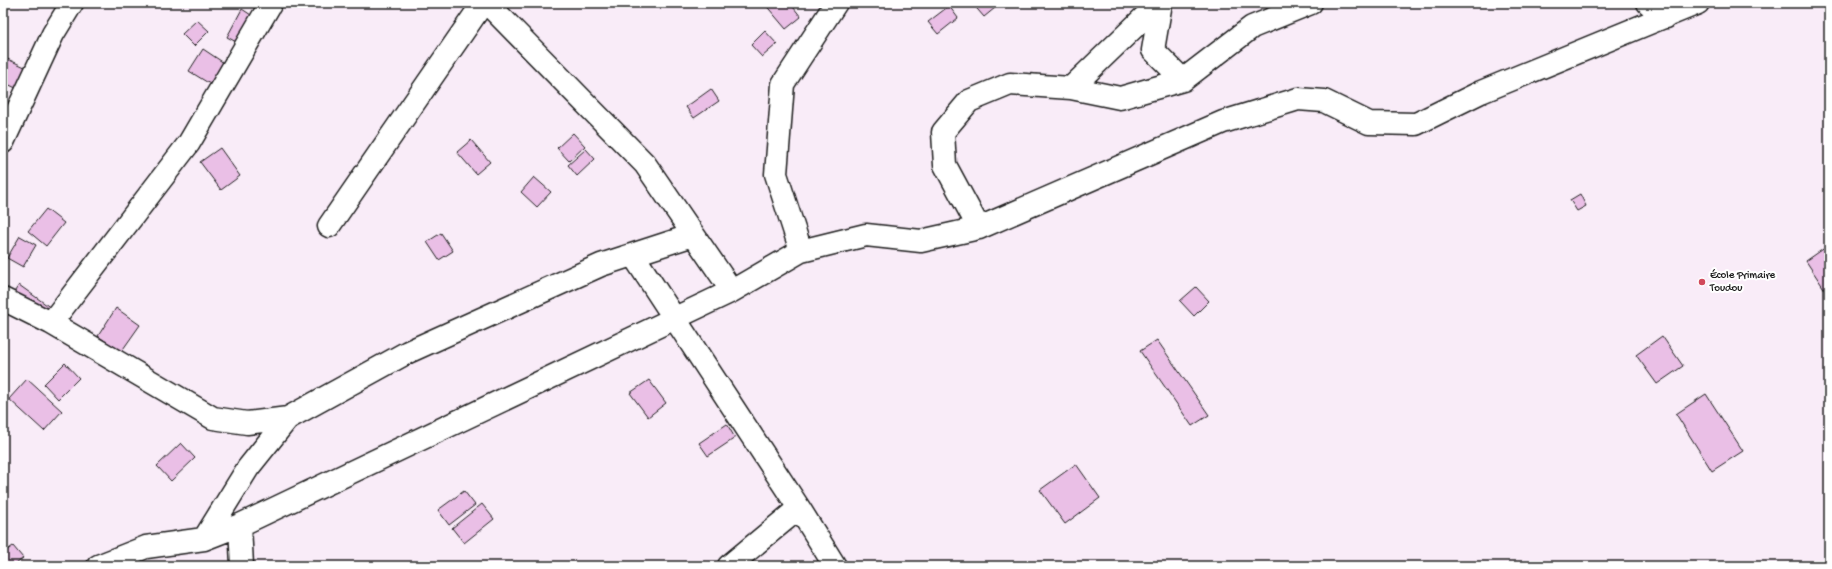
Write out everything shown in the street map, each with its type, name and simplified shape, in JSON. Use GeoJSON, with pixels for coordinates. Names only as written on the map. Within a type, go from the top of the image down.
{"type":"FeatureCollection","features":[{"type":"Feature","properties":{"kind":"street"},"geometry":{"type":"LineString","coordinates":[[3,142],[53,34],[72,3]]}},
{"type":"Feature","properties":{"kind":"street"},"geometry":{"type":"LineString","coordinates":[[51,323],[189,143],[271,3]]}},
{"type":"Feature","properties":{"kind":"street"},"geometry":{"type":"LineString","coordinates":[[329,226],[483,3]]}},
{"type":"Feature","properties":{"kind":"street"},"geometry":{"type":"LineString","coordinates":[[487,3],[645,164],[732,291]]}},
{"type":"Feature","properties":{"kind":"street"},"geometry":{"type":"LineString","coordinates":[[801,251],[776,174],[783,84],[836,3]]}},
{"type":"Feature","properties":{"kind":"street"},"geometry":{"type":"LineString","coordinates":[[1160,3],[1153,50],[1183,80]]}},
{"type":"Feature","properties":{"kind":"street"},"geometry":{"type":"LineString","coordinates":[[1071,88],[1160,3]]}},
{"type":"Feature","properties":{"kind":"street"},"geometry":{"type":"LineString","coordinates":[[979,228],[945,165],[943,132],[969,101],[1010,84],[1071,88],[1120,98],[1183,80],[1252,27],[1311,3]]}},
{"type":"Feature","properties":{"kind":"street"},"geometry":{"type":"LineString","coordinates":[[1648,3],[1666,16]]}},
{"type":"Feature","properties":{"kind":"street"},"geometry":{"type":"LineString","coordinates":[[98,566],[146,547],[204,539],[240,525],[676,319],[732,291],[801,251],[866,235],[921,241],[979,228],[1223,122],[1298,99],[1324,102],[1369,123],[1416,124],[1481,92],[1698,3]]}},
{"type":"Feature","properties":{"kind":"street"},"geometry":{"type":"LineString","coordinates":[[3,299],[51,323],[213,418],[247,423],[288,418],[408,352],[601,265],[693,235]]}},
{"type":"Feature","properties":{"kind":"street"},"geometry":{"type":"LineString","coordinates":[[633,255],[799,508],[835,566]]}},
{"type":"Feature","properties":{"kind":"street"},"geometry":{"type":"LineString","coordinates":[[204,539],[248,468],[288,418]]}},
{"type":"Feature","properties":{"kind":"street"},"geometry":{"type":"LineString","coordinates":[[729,566],[799,508]]}},
{"type":"Feature","properties":{"kind":"street"},"geometry":{"type":"LineString","coordinates":[[240,525],[242,566]]}},
{"type":"Feature","properties":{"kind":"building"},"geometry":{"type":"Polygon","coordinates":[[[764,3],[790,3],[801,17],[786,29],[764,3]]]}},
{"type":"Feature","properties":{"kind":"building"},"geometry":{"type":"Polygon","coordinates":[[[972,3],[1001,3],[984,17],[972,3]]]}},
{"type":"Feature","properties":{"kind":"building"},"geometry":{"type":"Polygon","coordinates":[[[1133,3],[1148,3],[1139,11],[1133,3]]]}},
{"type":"Feature","properties":{"kind":"building"},"geometry":{"type":"Polygon","coordinates":[[[949,6],[958,18],[938,34],[928,22],[949,6]]]}},
{"type":"Feature","properties":{"kind":"building"},"geometry":{"type":"Polygon","coordinates":[[[242,9],[254,17],[240,44],[227,37],[242,9]]]}},
{"type":"Feature","properties":{"kind":"building"},"geometry":{"type":"Polygon","coordinates":[[[197,20],[209,31],[194,46],[182,34],[197,20]]]}},
{"type":"Feature","properties":{"kind":"building"},"geometry":{"type":"Polygon","coordinates":[[[765,31],[777,44],[762,57],[751,45],[765,31]]]}},
{"type":"Feature","properties":{"kind":"building"},"geometry":{"type":"Polygon","coordinates":[[[203,49],[224,63],[210,84],[189,71],[203,49]]]}},
{"type":"Feature","properties":{"kind":"building"},"geometry":{"type":"Polygon","coordinates":[[[3,57],[27,68],[18,89],[3,82],[3,57]]]}},
{"type":"Feature","properties":{"kind":"building"},"geometry":{"type":"Polygon","coordinates":[[[711,89],[719,101],[694,118],[686,107],[711,89]]]}},
{"type":"Feature","properties":{"kind":"building"},"geometry":{"type":"Polygon","coordinates":[[[573,133],[585,146],[569,161],[557,148],[573,133]]]}},
{"type":"Feature","properties":{"kind":"building"},"geometry":{"type":"Polygon","coordinates":[[[471,140],[490,162],[476,174],[457,152],[471,140]]]}},
{"type":"Feature","properties":{"kind":"building"},"geometry":{"type":"Polygon","coordinates":[[[220,148],[240,176],[221,190],[200,162],[220,148]]]}},
{"type":"Feature","properties":{"kind":"building"},"geometry":{"type":"Polygon","coordinates":[[[586,149],[595,159],[577,176],[568,165],[586,149]]]}},
{"type":"Feature","properties":{"kind":"building"},"geometry":{"type":"Polygon","coordinates":[[[534,177],[551,192],[537,207],[521,192],[534,177]]]}},
{"type":"Feature","properties":{"kind":"building"},"geometry":{"type":"Polygon","coordinates":[[[1580,194],[1586,206],[1577,211],[1570,200],[1580,194]]]}},
{"type":"Feature","properties":{"kind":"building"},"geometry":{"type":"Polygon","coordinates":[[[46,209],[64,223],[46,246],[28,231],[46,209]]]}},
{"type":"Feature","properties":{"kind":"building"},"geometry":{"type":"Polygon","coordinates":[[[441,233],[453,251],[439,260],[427,242],[441,233]]]}},
{"type":"Feature","properties":{"kind":"building"},"geometry":{"type":"Polygon","coordinates":[[[20,236],[36,245],[23,267],[7,258],[20,236]]]}},
{"type":"Feature","properties":{"kind":"building"},"geometry":{"type":"Polygon","coordinates":[[[1829,245],[1829,296],[1806,261],[1829,245]]]}},
{"type":"Feature","properties":{"kind":"building"},"geometry":{"type":"Polygon","coordinates":[[[19,285],[58,313],[8,301],[19,285]]]}},
{"type":"Feature","properties":{"kind":"building"},"geometry":{"type":"Polygon","coordinates":[[[1196,287],[1209,301],[1194,316],[1180,301],[1196,287]]]}},
{"type":"Feature","properties":{"kind":"building"},"geometry":{"type":"Polygon","coordinates":[[[116,308],[140,325],[121,352],[98,336],[116,308]]]}},
{"type":"Feature","properties":{"kind":"building"},"geometry":{"type":"Polygon","coordinates":[[[1662,336],[1683,366],[1657,384],[1636,355],[1662,336]]]}},
{"type":"Feature","properties":{"kind":"building"},"geometry":{"type":"Polygon","coordinates":[[[1157,340],[1209,415],[1192,426],[1140,351],[1157,340]]]}},
{"type":"Feature","properties":{"kind":"building"},"geometry":{"type":"Polygon","coordinates":[[[65,363],[79,378],[58,399],[44,384],[65,363]]]}},
{"type":"Feature","properties":{"kind":"building"},"geometry":{"type":"Polygon","coordinates":[[[27,379],[62,411],[44,431],[9,399],[27,379]]]}},
{"type":"Feature","properties":{"kind":"building"},"geometry":{"type":"Polygon","coordinates":[[[649,380],[666,403],[648,417],[630,393],[649,380]]]}},
{"type":"Feature","properties":{"kind":"building"},"geometry":{"type":"Polygon","coordinates":[[[1706,394],[1743,451],[1712,471],[1676,414],[1706,394]]]}},
{"type":"Feature","properties":{"kind":"building"},"geometry":{"type":"Polygon","coordinates":[[[727,424],[735,438],[708,456],[699,443],[727,424]]]}},
{"type":"Feature","properties":{"kind":"building"},"geometry":{"type":"Polygon","coordinates":[[[181,443],[195,458],[171,481],[157,466],[181,443]]]}},
{"type":"Feature","properties":{"kind":"building"},"geometry":{"type":"Polygon","coordinates":[[[1076,464],[1100,498],[1065,524],[1040,490],[1076,464]]]}},
{"type":"Feature","properties":{"kind":"building"},"geometry":{"type":"Polygon","coordinates":[[[464,491],[475,505],[449,525],[438,510],[464,491]]]}},
{"type":"Feature","properties":{"kind":"building"},"geometry":{"type":"Polygon","coordinates":[[[482,504],[494,519],[464,543],[452,528],[482,504]]]}},
{"type":"Feature","properties":{"kind":"building"},"geometry":{"type":"Polygon","coordinates":[[[13,546],[23,558],[14,566],[5,566],[3,564],[3,553],[13,546]]]}},
{"type":"Feature","properties":{"kind":"place","name":"École Primaire Toudou"},"geometry":{"type":"Point","coordinates":[1702,282]}}]}
